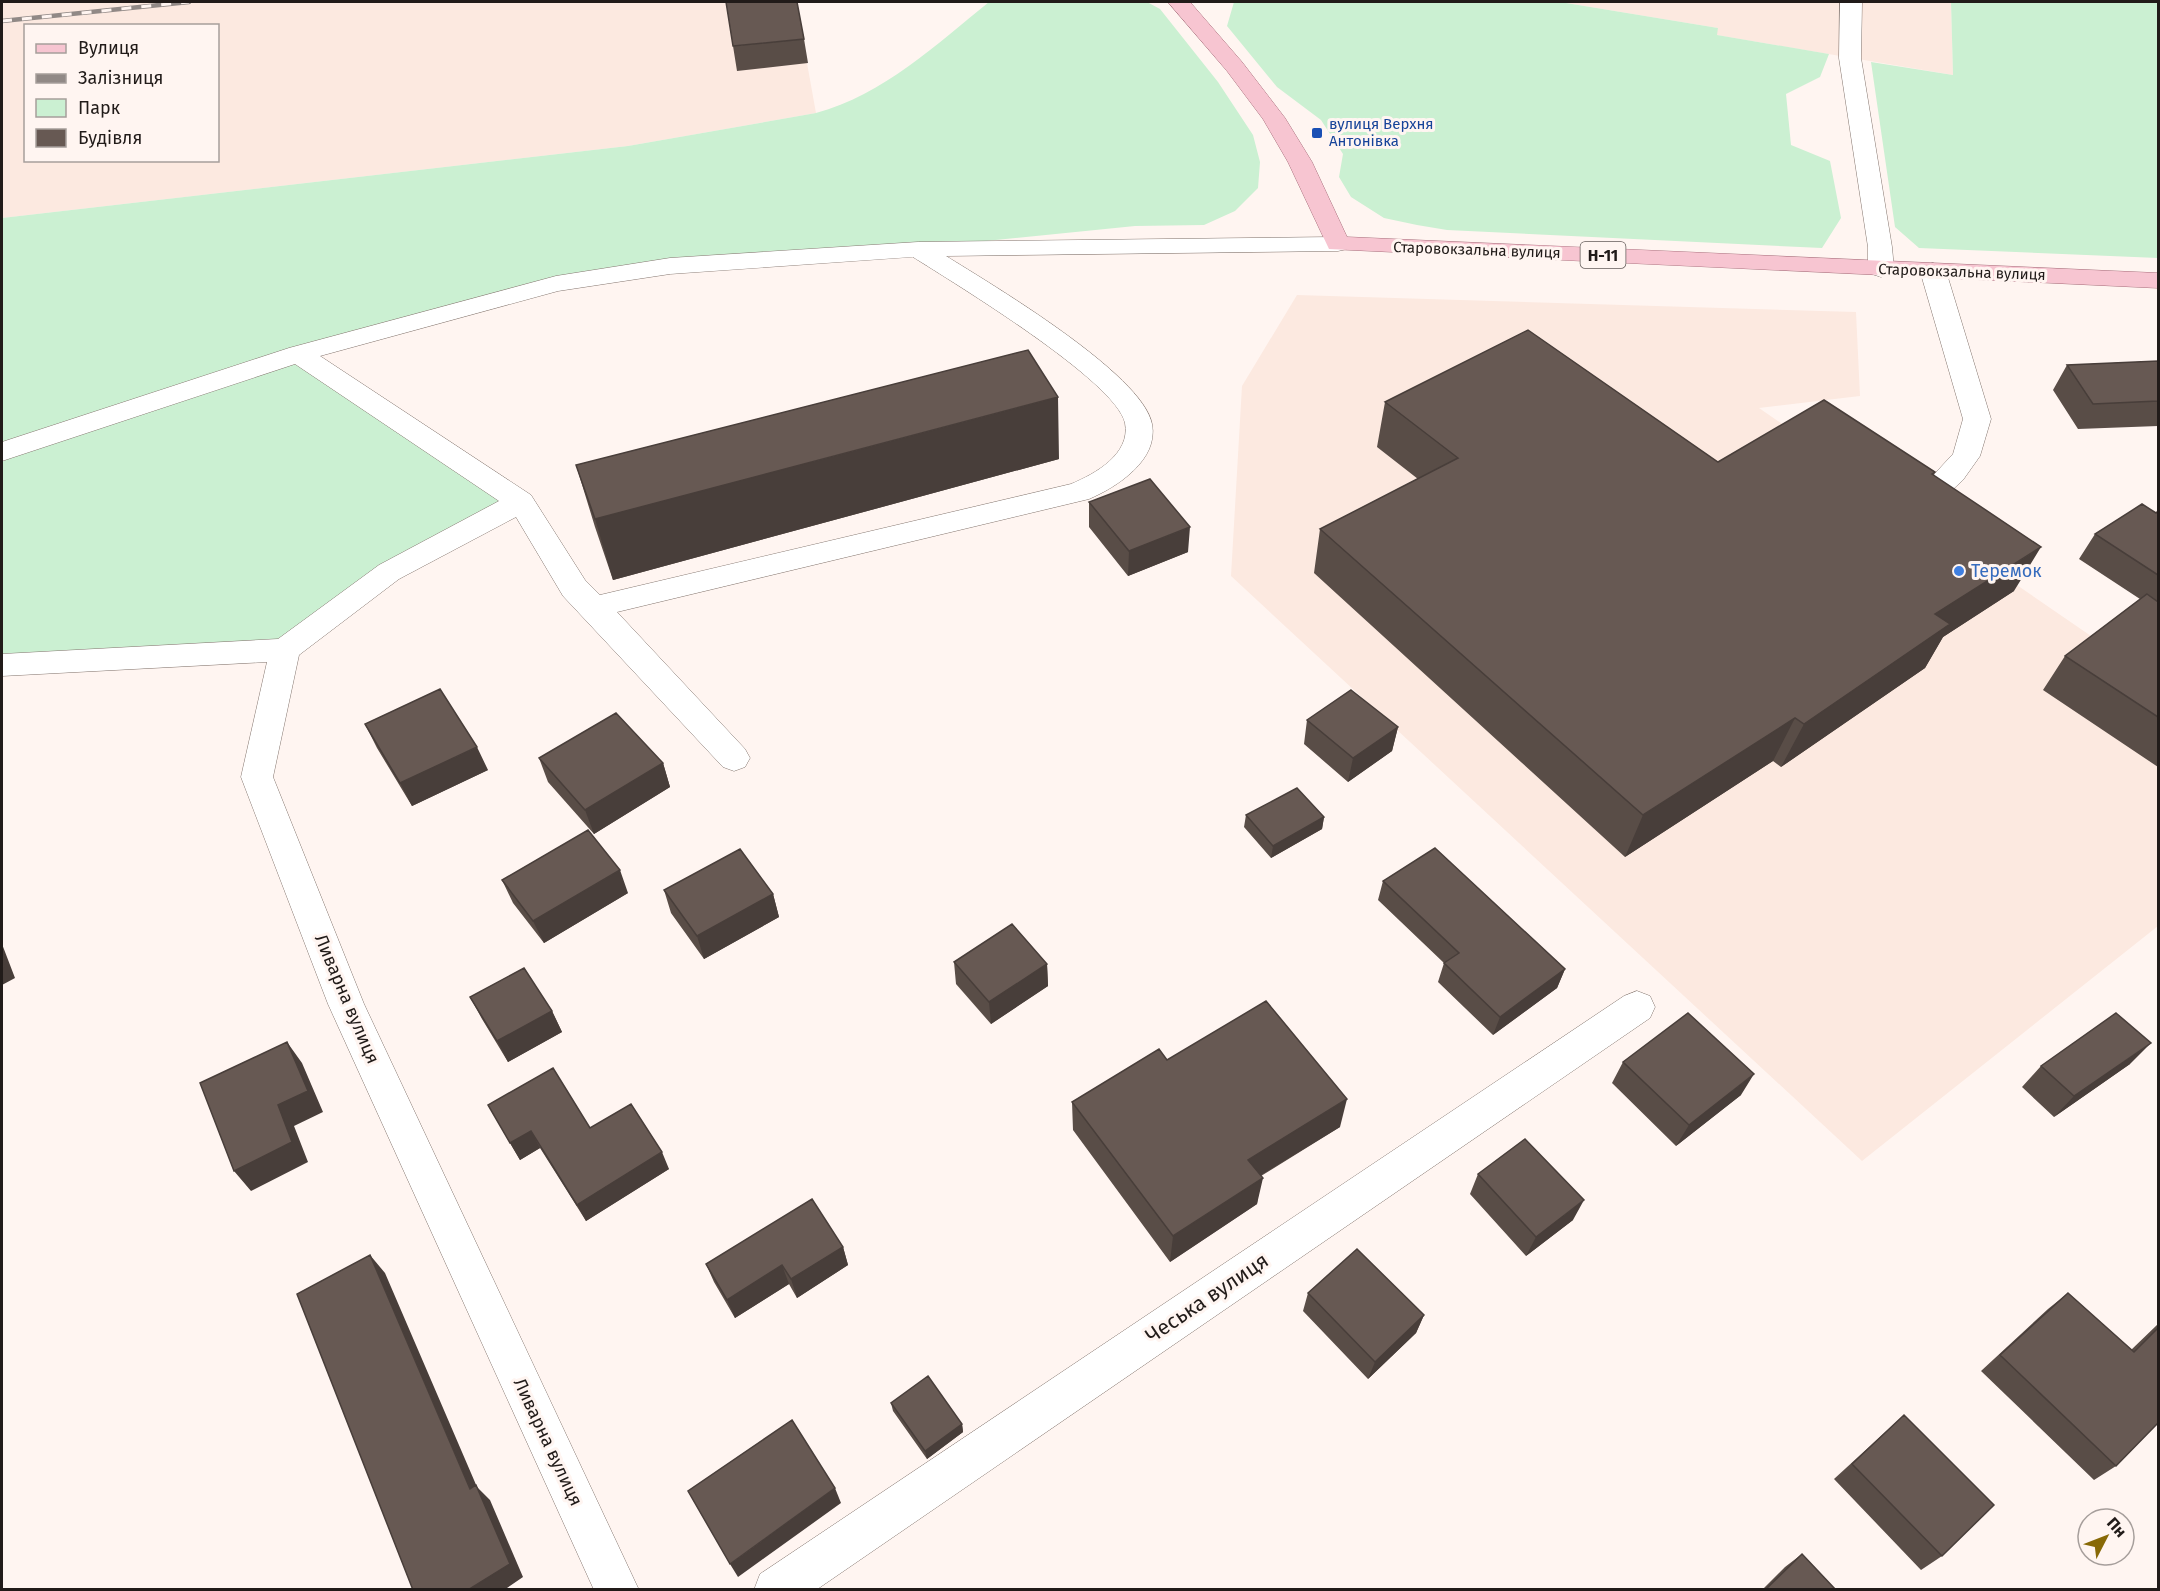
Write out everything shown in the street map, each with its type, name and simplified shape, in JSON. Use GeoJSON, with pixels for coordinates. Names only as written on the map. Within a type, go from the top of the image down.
{"type":"FeatureCollection","features":[{"type":"Feature","properties":{"kind":"main road"},"geometry":{"type":"LineString","coordinates":[[1179,2],[1228,58],[1285,135],[1319,198],[1338,244]]}},
{"type":"Feature","properties":{"kind":"main road","name":"Старовокзальна вулиця"},"geometry":{"type":"LineString","coordinates":[[1338,244],[2158,281]]}},
{"type":"Feature","properties":{"kind":"street"},"geometry":{"type":"LineString","coordinates":[[1851,2],[1850,58],[1880,247],[1881,269]]}},
{"type":"Feature","properties":{"kind":"street"},"geometry":{"type":"LineString","coordinates":[[2,452],[298,354],[556,284],[670,266],[918,249],[1338,244]]}},
{"type":"Feature","properties":{"kind":"street"},"geometry":{"type":"LineString","coordinates":[[594,607],[1079,492],[1098,485],[1113,475],[1134,448],[1138,436],[1139,422],[1124,396],[1085,362],[1050,336],[918,249]]}},
{"type":"Feature","properties":{"kind":"street"},"geometry":{"type":"LineString","coordinates":[[1928,496],[1953,473],[1966,456],[1977,419],[1933,271]]}},
{"type":"Feature","properties":{"kind":"street"},"geometry":{"type":"LineString","coordinates":[[298,354],[521,502],[574,588],[734,758]]}},
{"type":"Feature","properties":{"kind":"street"},"geometry":{"type":"LineString","coordinates":[[2,665],[285,650],[389,572],[521,502]]}},
{"type":"Feature","properties":{"kind":"street","name":"Ливарна вулиця"},"geometry":{"type":"LineString","coordinates":[[285,650],[257,777],[346,1004],[616,1590]]}},
{"type":"Feature","properties":{"kind":"street","name":"Чеська вулиця"},"geometry":{"type":"LineString","coordinates":[[776,1590],[1637,1007]]}},
{"type":"Feature","properties":{"kind":"shaded area"},"geometry":{"type":"Polygon","coordinates":[[[2,2],[796,2],[816,113],[628,146],[2,218],[2,2]]]}},
{"type":"Feature","properties":{"kind":"shaded area"},"geometry":{"type":"Polygon","coordinates":[[[1560,2],[1951,2],[1953,75],[1716,35],[1718,28],[1560,2]]]}},
{"type":"Feature","properties":{"kind":"shaded area"},"geometry":{"type":"Polygon","coordinates":[[[1297,295],[1856,312],[1860,396],[1759,408],[2158,682],[2158,926],[1862,1161],[1231,576],[1242,386],[1297,295]]]}},
{"type":"Feature","properties":{"kind":"green space"},"geometry":{"type":"Polygon","coordinates":[[[989,2],[1147,2],[1160,9],[1218,82],[1253,135],[1260,162],[1258,188],[1235,211],[1204,225],[1135,226],[556,284],[299,354],[521,502],[285,650],[2,665],[2,218],[628,146],[816,113],[841,105],[886,81],[929,51],[989,2]]]}},
{"type":"Feature","properties":{"kind":"green space"},"geometry":{"type":"Polygon","coordinates":[[[1234,2],[1560,2],[1718,28],[1717,35],[1829,54],[1820,77],[1786,94],[1791,145],[1830,161],[1841,218],[1822,248],[1447,230],[1384,218],[1351,197],[1339,177],[1343,154],[1321,120],[1277,87],[1227,26],[1234,2]]]}},
{"type":"Feature","properties":{"kind":"green space"},"geometry":{"type":"Polygon","coordinates":[[[1951,2],[2158,2],[2158,258],[1919,248],[1895,227],[1871,62],[1953,75],[1951,2]]]}},
{"type":"Feature","properties":{"kind":"building"},"geometry":{"type":"Polygon","coordinates":[[[726,2],[797,2],[804,39],[733,46],[726,2]]]}},
{"type":"Feature","properties":{"kind":"building"},"geometry":{"type":"Polygon","coordinates":[[[1528,330],[1718,462],[1824,400],[1935,472],[1932,474],[2041,547],[1935,614],[1950,624],[1804,724],[1795,718],[1643,815],[1320,529],[1458,458],[1385,402],[1528,330]]]}},
{"type":"Feature","properties":{"kind":"building"},"geometry":{"type":"Polygon","coordinates":[[[1028,350],[1058,397],[595,519],[576,465],[1028,350]]]}},
{"type":"Feature","properties":{"kind":"building"},"geometry":{"type":"Polygon","coordinates":[[[2158,361],[2158,401],[2093,404],[2067,365],[2158,361]]]}},
{"type":"Feature","properties":{"kind":"building"},"geometry":{"type":"Polygon","coordinates":[[[1150,479],[1190,527],[1129,551],[1089,502],[1150,479]]]}},
{"type":"Feature","properties":{"kind":"building"},"geometry":{"type":"Polygon","coordinates":[[[2142,504],[2156,513],[2158,511],[2158,575],[2095,534],[2142,504]]]}},
{"type":"Feature","properties":{"kind":"building"},"geometry":{"type":"Polygon","coordinates":[[[2147,594],[2158,602],[2158,717],[2065,656],[2147,594]]]}},
{"type":"Feature","properties":{"kind":"building"},"geometry":{"type":"Polygon","coordinates":[[[440,689],[477,747],[400,783],[365,724],[440,689]]]}},
{"type":"Feature","properties":{"kind":"building"},"geometry":{"type":"Polygon","coordinates":[[[1351,690],[1398,727],[1353,758],[1307,720],[1351,690]]]}},
{"type":"Feature","properties":{"kind":"building"},"geometry":{"type":"Polygon","coordinates":[[[616,713],[663,763],[585,810],[539,758],[616,713]]]}},
{"type":"Feature","properties":{"kind":"building"},"geometry":{"type":"Polygon","coordinates":[[[1297,788],[1324,817],[1273,846],[1246,815],[1297,788]]]}},
{"type":"Feature","properties":{"kind":"building"},"geometry":{"type":"Polygon","coordinates":[[[588,830],[620,870],[533,921],[502,880],[588,830]]]}},
{"type":"Feature","properties":{"kind":"building"},"geometry":{"type":"Polygon","coordinates":[[[1435,848],[1565,969],[1500,1017],[1444,963],[1459,953],[1383,881],[1435,848]]]}},
{"type":"Feature","properties":{"kind":"building"},"geometry":{"type":"Polygon","coordinates":[[[740,849],[773,894],[697,936],[664,890],[740,849]]]}},
{"type":"Feature","properties":{"kind":"building"},"geometry":{"type":"Polygon","coordinates":[[[1012,924],[1047,964],[989,1002],[954,962],[1012,924]]]}},
{"type":"Feature","properties":{"kind":"building"},"geometry":{"type":"Polygon","coordinates":[[[524,968],[552,1011],[497,1041],[470,997],[524,968]]]}},
{"type":"Feature","properties":{"kind":"building"},"geometry":{"type":"Polygon","coordinates":[[[1266,1001],[1347,1099],[1248,1160],[1263,1178],[1173,1236],[1072,1102],[1159,1049],[1167,1060],[1266,1001]]]}},
{"type":"Feature","properties":{"kind":"building"},"geometry":{"type":"Polygon","coordinates":[[[1688,1013],[1754,1074],[1689,1125],[1623,1062],[1688,1013]]]}},
{"type":"Feature","properties":{"kind":"building"},"geometry":{"type":"Polygon","coordinates":[[[2116,1013],[2151,1043],[2074,1096],[2041,1066],[2116,1013]]]}},
{"type":"Feature","properties":{"kind":"building"},"geometry":{"type":"Polygon","coordinates":[[[287,1042],[308,1091],[278,1105],[292,1142],[234,1171],[200,1083],[287,1042]]]}},
{"type":"Feature","properties":{"kind":"building"},"geometry":{"type":"Polygon","coordinates":[[[553,1068],[590,1128],[631,1104],[662,1152],[577,1205],[531,1131],[510,1143],[488,1105],[553,1068]]]}},
{"type":"Feature","properties":{"kind":"building"},"geometry":{"type":"Polygon","coordinates":[[[1525,1139],[1584,1200],[1536,1237],[1478,1174],[1525,1139]]]}},
{"type":"Feature","properties":{"kind":"building"},"geometry":{"type":"Polygon","coordinates":[[[812,1199],[843,1247],[791,1279],[782,1265],[727,1300],[706,1264],[812,1199]]]}},
{"type":"Feature","properties":{"kind":"building"},"geometry":{"type":"Polygon","coordinates":[[[1357,1249],[1424,1315],[1375,1362],[1308,1293],[1357,1249]]]}},
{"type":"Feature","properties":{"kind":"building"},"geometry":{"type":"Polygon","coordinates":[[[370,1255],[470,1489],[476,1485],[510,1564],[468,1590],[413,1590],[297,1294],[370,1255]]]}},
{"type":"Feature","properties":{"kind":"building"},"geometry":{"type":"Polygon","coordinates":[[[2068,1293],[2134,1352],[2158,1328],[2158,1423],[2116,1466],[2000,1355],[2068,1293]]]}},
{"type":"Feature","properties":{"kind":"building"},"geometry":{"type":"Polygon","coordinates":[[[928,1376],[962,1424],[925,1451],[891,1403],[928,1376]]]}},
{"type":"Feature","properties":{"kind":"building"},"geometry":{"type":"Polygon","coordinates":[[[1904,1415],[1994,1505],[1942,1556],[1852,1464],[1904,1415]]]}},
{"type":"Feature","properties":{"kind":"building"},"geometry":{"type":"Polygon","coordinates":[[[792,1420],[835,1488],[730,1564],[688,1491],[792,1420]]]}},
{"type":"Feature","properties":{"kind":"building"},"geometry":{"type":"Polygon","coordinates":[[[1802,1554],[1836,1590],[1765,1590],[1802,1554]]]}},
{"type":"Feature","properties":{"kind":"railway"},"geometry":{"type":"LineString","coordinates":[[2,21],[189,2]]}},
{"type":"Feature","properties":{"kind":"place","name":"вулиця Верхня Антонівка"},"geometry":{"type":"Point","coordinates":[1317,133]}},
{"type":"Feature","properties":{"kind":"place","name":"Теремок"},"geometry":{"type":"Point","coordinates":[1959,571]}}]}
